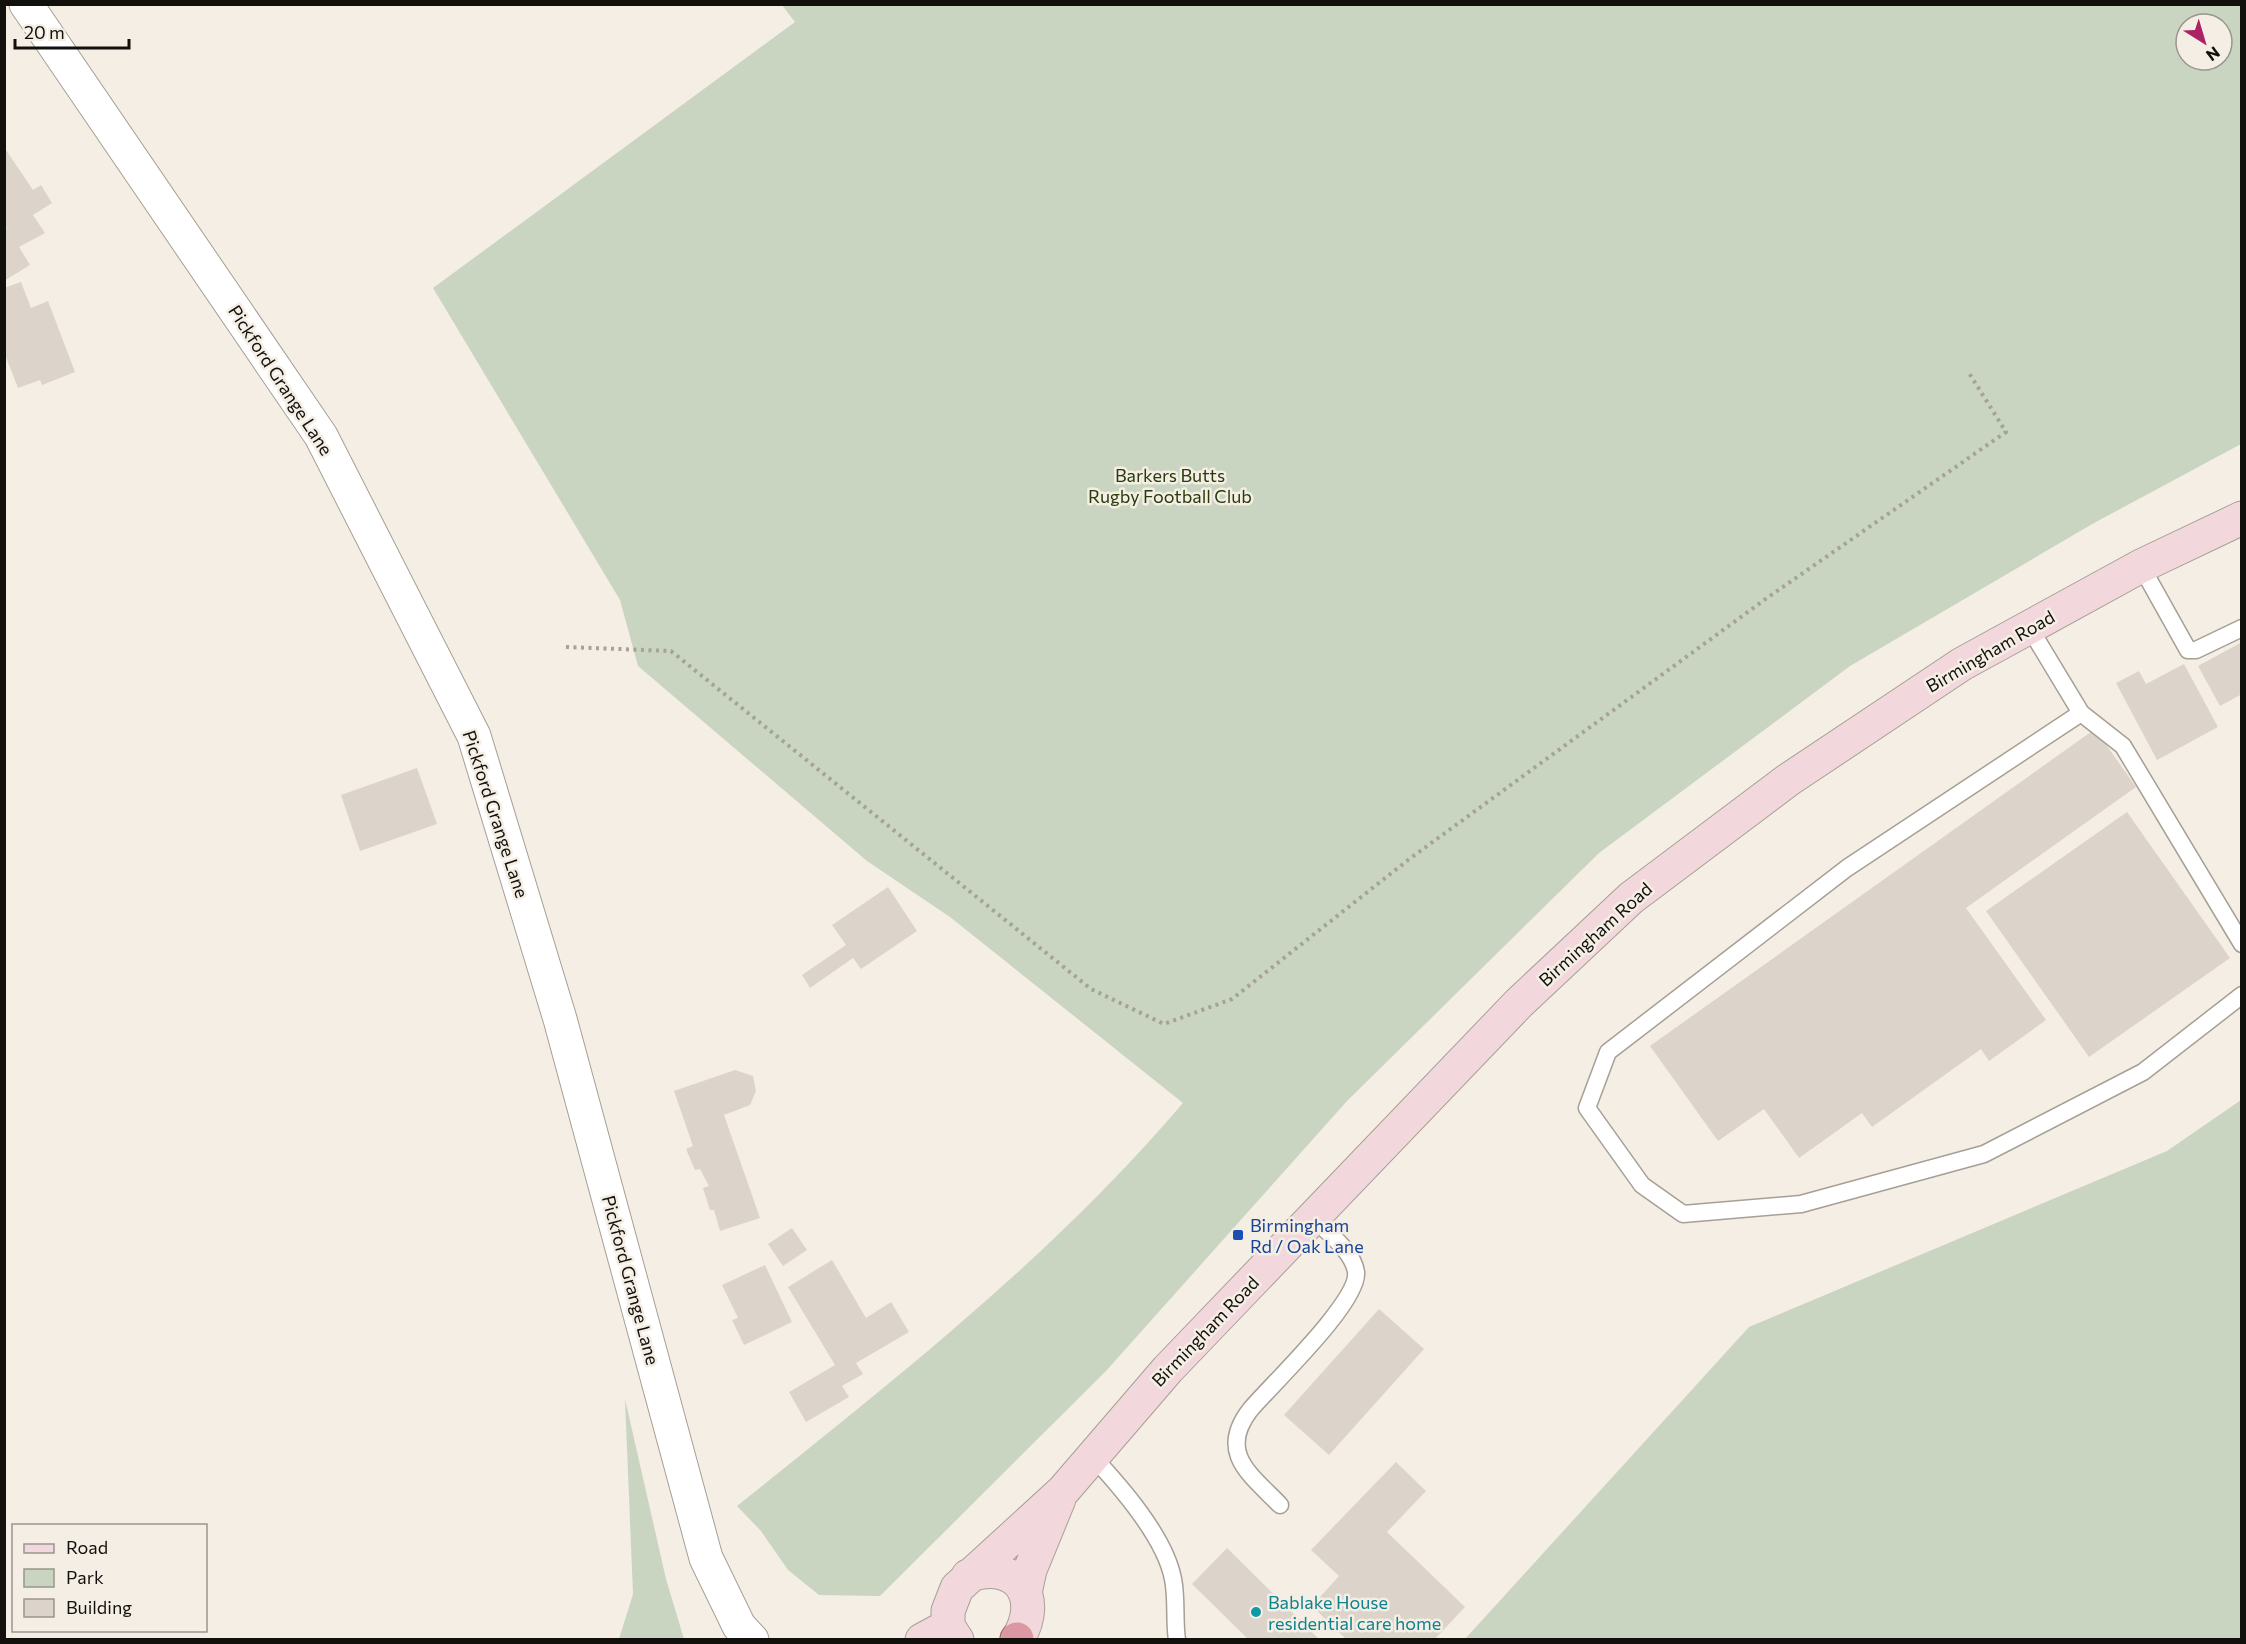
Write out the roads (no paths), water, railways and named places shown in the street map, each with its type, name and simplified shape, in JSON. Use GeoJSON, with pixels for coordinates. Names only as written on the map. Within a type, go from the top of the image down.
{"type":"FeatureCollection","features":[{"type":"Feature","properties":{"kind":"main road","name":"Birmingham Road"},"geometry":{"type":"LineString","coordinates":[[942,1635],[950,1599],[968,1576],[1063,1491],[1167,1369],[1519,1003],[1631,898],[1788,780],[1962,664],[2141,566],[2241,518]]}},
{"type":"Feature","properties":{"kind":"main road","name":"Birmingham Road"},"geometry":{"type":"LineString","coordinates":[[1017,1639],[1027,1618],[1025,1593],[1030,1570],[1063,1491]]}},
{"type":"Feature","properties":{"kind":"main road"},"geometry":{"type":"LineString","coordinates":[[968,1576],[992,1570],[1002,1571],[1019,1582],[1025,1593]]}},
{"type":"Feature","properties":{"kind":"street","name":"Pickford Grange Lane"},"geometry":{"type":"LineString","coordinates":[[26,4],[321,436],[474,736],[560,1019],[706,1558],[739,1626],[752,1640]]}},
{"type":"Feature","properties":{"kind":"lane"},"geometry":{"type":"LineString","coordinates":[[2141,566],[2188,650],[2196,650],[2241,628]]}},
{"type":"Feature","properties":{"kind":"lane"},"geometry":{"type":"LineString","coordinates":[[2029,627],[2081,713],[2123,746],[2241,944]]}},
{"type":"Feature","properties":{"kind":"lane"},"geometry":{"type":"LineString","coordinates":[[2081,713],[1847,868],[1608,1052],[1587,1108],[1642,1185],[1683,1214],[1801,1204],[1984,1154],[2143,1072],[2241,995]]}},
{"type":"Feature","properties":{"kind":"lane"},"geometry":{"type":"LineString","coordinates":[[1280,1505],[1242,1465],[1237,1452],[1236,1437],[1240,1423],[1250,1410],[1336,1314],[1353,1290],[1356,1273],[1351,1259],[1313,1218]]}},
{"type":"Feature","properties":{"kind":"lane"},"geometry":{"type":"LineString","coordinates":[[1092,1456],[1127,1493],[1163,1552],[1173,1579],[1173,1616],[1177,1640]]}},
{"type":"Feature","properties":{"kind":"place","name":"Birmingham Rd / Oak Lane"},"geometry":{"type":"Point","coordinates":[1238,1235]}},
{"type":"Feature","properties":{"kind":"place","name":"Bablake House residential care home"},"geometry":{"type":"Point","coordinates":[1256,1612]}},
{"type":"Feature","properties":{"kind":"park label","name":"Barkers Butts Rugby Football Club"},"geometry":{"type":"Point","coordinates":[1170,485]}}]}
